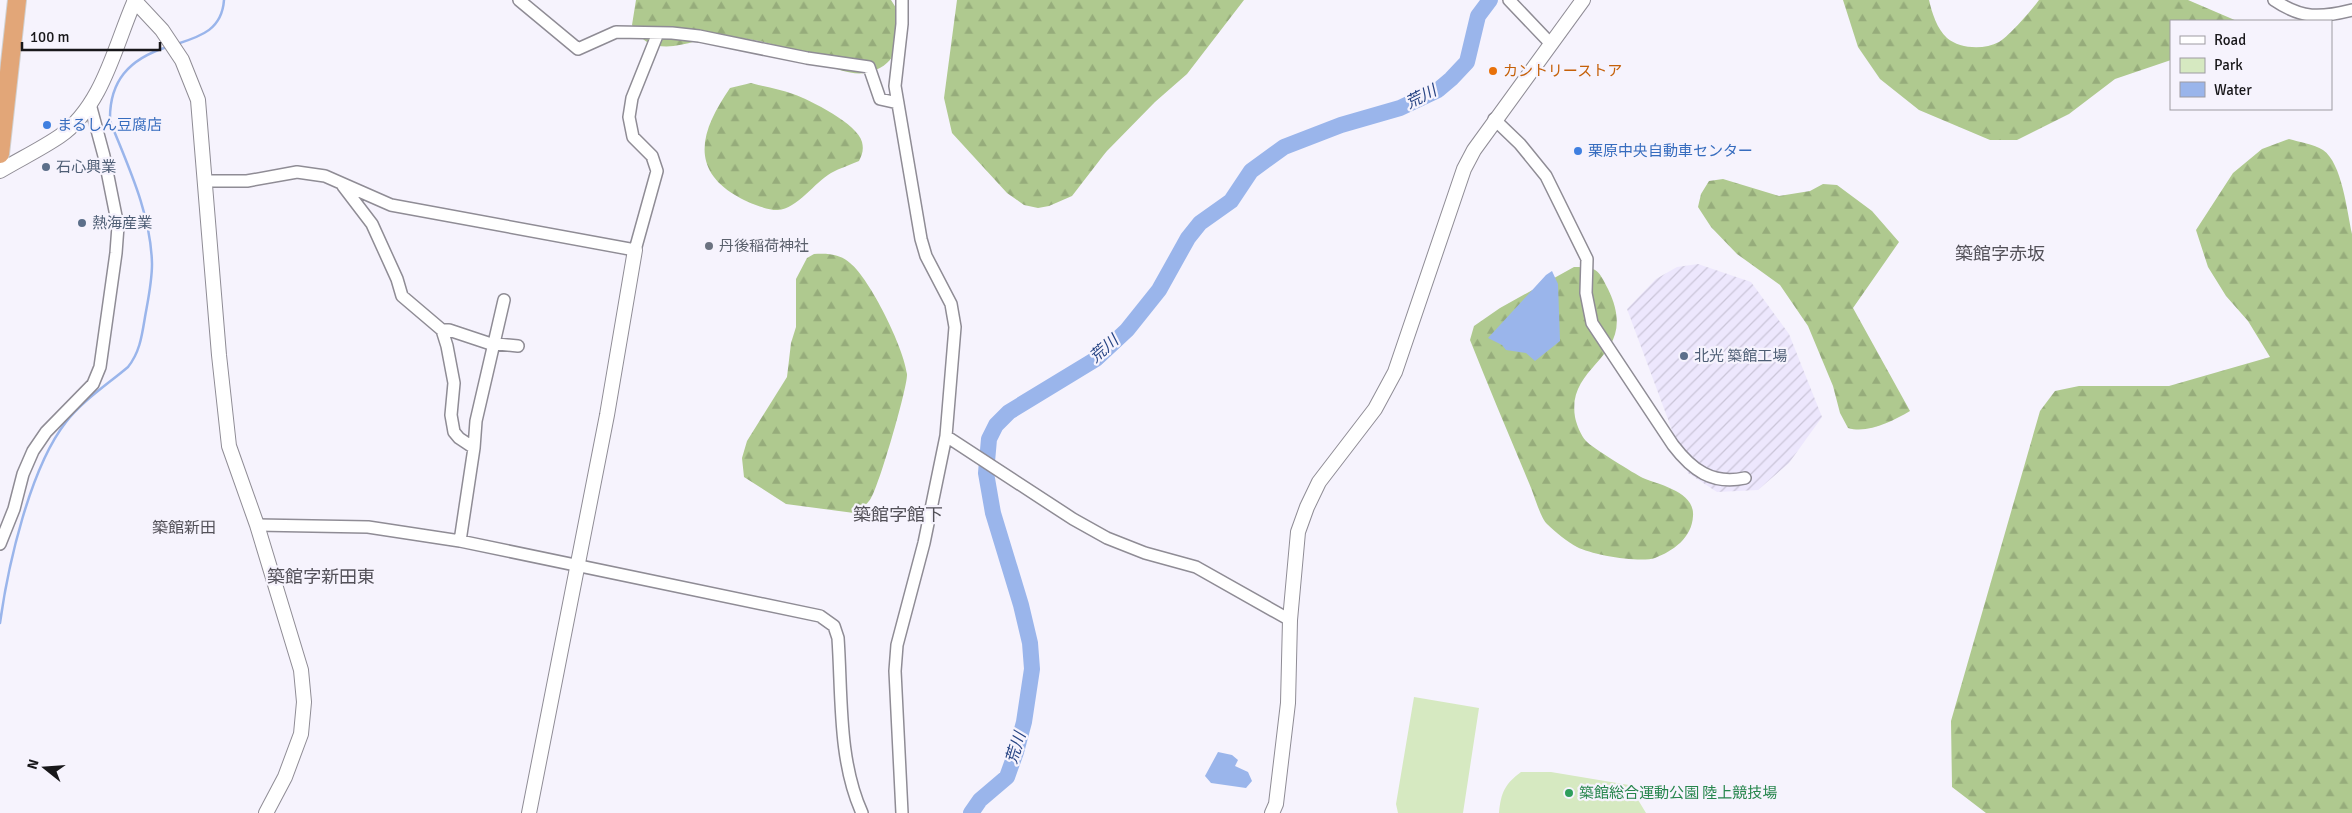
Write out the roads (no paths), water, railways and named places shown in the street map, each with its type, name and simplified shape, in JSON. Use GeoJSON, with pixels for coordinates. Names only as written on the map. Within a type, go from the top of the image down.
{"type":"FeatureCollection","features":[{"type":"Feature","properties":{"kind":"highway"},"geometry":{"type":"LineString","coordinates":[[0,154],[16,0]]}},
{"type":"Feature","properties":{"kind":"street"},"geometry":{"type":"LineString","coordinates":[[0,171],[61,135],[90,104],[114,54],[134,0],[162,30],[182,60],[198,100],[229,446],[258,525],[300,670],[304,702],[301,734],[284,777],[266,813]]}},
{"type":"Feature","properties":{"kind":"street"},"geometry":{"type":"LineString","coordinates":[[519,0],[578,49],[616,32],[699,36],[869,67],[880,99],[898,103]]}},
{"type":"Feature","properties":{"kind":"street"},"geometry":{"type":"LineString","coordinates":[[902,0],[902,24],[895,86],[921,239],[926,256],[951,304],[955,327],[946,436],[924,542],[896,645],[895,680],[902,813]]}},
{"type":"Feature","properties":{"kind":"street"},"geometry":{"type":"LineString","coordinates":[[1509,0],[1551,44]]}},
{"type":"Feature","properties":{"kind":"street"},"geometry":{"type":"LineString","coordinates":[[1272,813],[1276,804],[1288,704],[1290,620],[1298,532],[1306,506],[1319,482],[1375,409],[1396,372],[1464,169],[1494,119],[1583,0]]}},
{"type":"Feature","properties":{"kind":"street"},"geometry":{"type":"LineString","coordinates":[[2274,0],[2298,13],[2309,16],[2328,16],[2352,10]]}},
{"type":"Feature","properties":{"kind":"street"},"geometry":{"type":"LineString","coordinates":[[529,813],[607,415],[635,250],[657,171],[652,156],[633,137],[630,117],[632,98],[658,33]]}},
{"type":"Feature","properties":{"kind":"street"},"geometry":{"type":"LineString","coordinates":[[0,544],[14,509],[23,474],[33,451],[46,432],[93,384],[100,366],[116,254],[118,226],[104,156],[90,104]]}},
{"type":"Feature","properties":{"kind":"street"},"geometry":{"type":"LineString","coordinates":[[1494,119],[1520,144],[1546,176],[1587,259],[1586,293],[1592,322],[1672,445],[1684,460],[1712,477],[1730,481],[1745,478]]}},
{"type":"Feature","properties":{"kind":"street"},"geometry":{"type":"LineString","coordinates":[[204,181],[247,181],[297,172],[325,176],[391,205],[635,250]]}},
{"type":"Feature","properties":{"kind":"street"},"geometry":{"type":"LineString","coordinates":[[342,184],[372,224],[397,279],[402,296],[442,330],[454,383],[451,415],[454,432],[458,438],[474,448]]}},
{"type":"Feature","properties":{"kind":"street"},"geometry":{"type":"LineString","coordinates":[[460,541],[474,448],[476,421],[504,300]]}},
{"type":"Feature","properties":{"kind":"street"},"geometry":{"type":"LineString","coordinates":[[442,330],[449,330],[494,343],[518,346]]}},
{"type":"Feature","properties":{"kind":"street"},"geometry":{"type":"LineString","coordinates":[[946,436],[1072,519],[1107,538],[1145,552],[1196,567],[1290,620]]}},
{"type":"Feature","properties":{"kind":"street"},"geometry":{"type":"LineString","coordinates":[[258,525],[368,527],[460,541],[578,565],[709,595],[820,616],[834,626],[838,638],[844,746],[853,793],[862,813]]}},
{"type":"Feature","properties":{"kind":"water"},"geometry":{"type":"Polygon","coordinates":[[[1552,271],[1558,284],[1560,341],[1535,361],[1526,353],[1506,350],[1502,345],[1488,338],[1546,275],[1552,271]]]}},
{"type":"Feature","properties":{"kind":"water"},"geometry":{"type":"Polygon","coordinates":[[[1218,752],[1232,755],[1238,760],[1235,766],[1248,772],[1252,781],[1246,788],[1211,783],[1205,776],[1218,752]]]}},
{"type":"Feature","properties":{"kind":"waterway"},"geometry":{"type":"LineString","coordinates":[[177,44],[195,38],[215,25],[222,10],[224,0]]}},
{"type":"Feature","properties":{"kind":"waterway","name":"荒川"},"geometry":{"type":"LineString","coordinates":[[971,813],[980,800],[1007,777],[1024,722],[1032,669],[1030,643],[1021,605],[993,513],[986,473],[989,439],[996,425],[1009,412],[1096,359],[1127,330],[1159,290],[1188,238],[1200,223],[1231,201],[1251,171],[1284,147],[1341,125],[1400,108],[1438,90],[1451,79],[1467,62],[1478,16],[1490,0]]}},
{"type":"Feature","properties":{"kind":"waterway"},"geometry":{"type":"LineString","coordinates":[[0,623],[22,518],[31,491],[53,441],[72,414],[128,367],[140,343],[149,298],[152,264],[151,245],[143,209],[110,121],[111,107],[113,94],[118,83],[132,65],[142,58],[167,47]]}},
{"type":"Feature","properties":{"kind":"place","name":"カントリーストア"},"geometry":{"type":"Point","coordinates":[1493,71]}},
{"type":"Feature","properties":{"kind":"place","name":"まるしん豆腐店"},"geometry":{"type":"Point","coordinates":[47,125]}},
{"type":"Feature","properties":{"kind":"place","name":"栗原中央自動車センター"},"geometry":{"type":"Point","coordinates":[1578,151]}},
{"type":"Feature","properties":{"kind":"place","name":"石心興業"},"geometry":{"type":"Point","coordinates":[46,167]}},
{"type":"Feature","properties":{"kind":"place","name":"熱海産業"},"geometry":{"type":"Point","coordinates":[82,223]}},
{"type":"Feature","properties":{"kind":"place","name":"丹後稲荷神社"},"geometry":{"type":"Point","coordinates":[709,246]}},
{"type":"Feature","properties":{"kind":"place","name":"北光 築館工場"},"geometry":{"type":"Point","coordinates":[1684,356]}},
{"type":"Feature","properties":{"kind":"place","name":"築館総合運動公園 陸上競技場"},"geometry":{"type":"Point","coordinates":[1569,793]}},
{"type":"Feature","properties":{"kind":"district","name":"築館字赤坂"},"geometry":{"type":"Point","coordinates":[2000,254]}},
{"type":"Feature","properties":{"kind":"district","name":"築館字館下"},"geometry":{"type":"Point","coordinates":[898,515]}},
{"type":"Feature","properties":{"kind":"district","name":"築館新田"},"geometry":{"type":"Point","coordinates":[184,528]}},
{"type":"Feature","properties":{"kind":"district","name":"築館字新田東"},"geometry":{"type":"Point","coordinates":[321,577]}}]}
